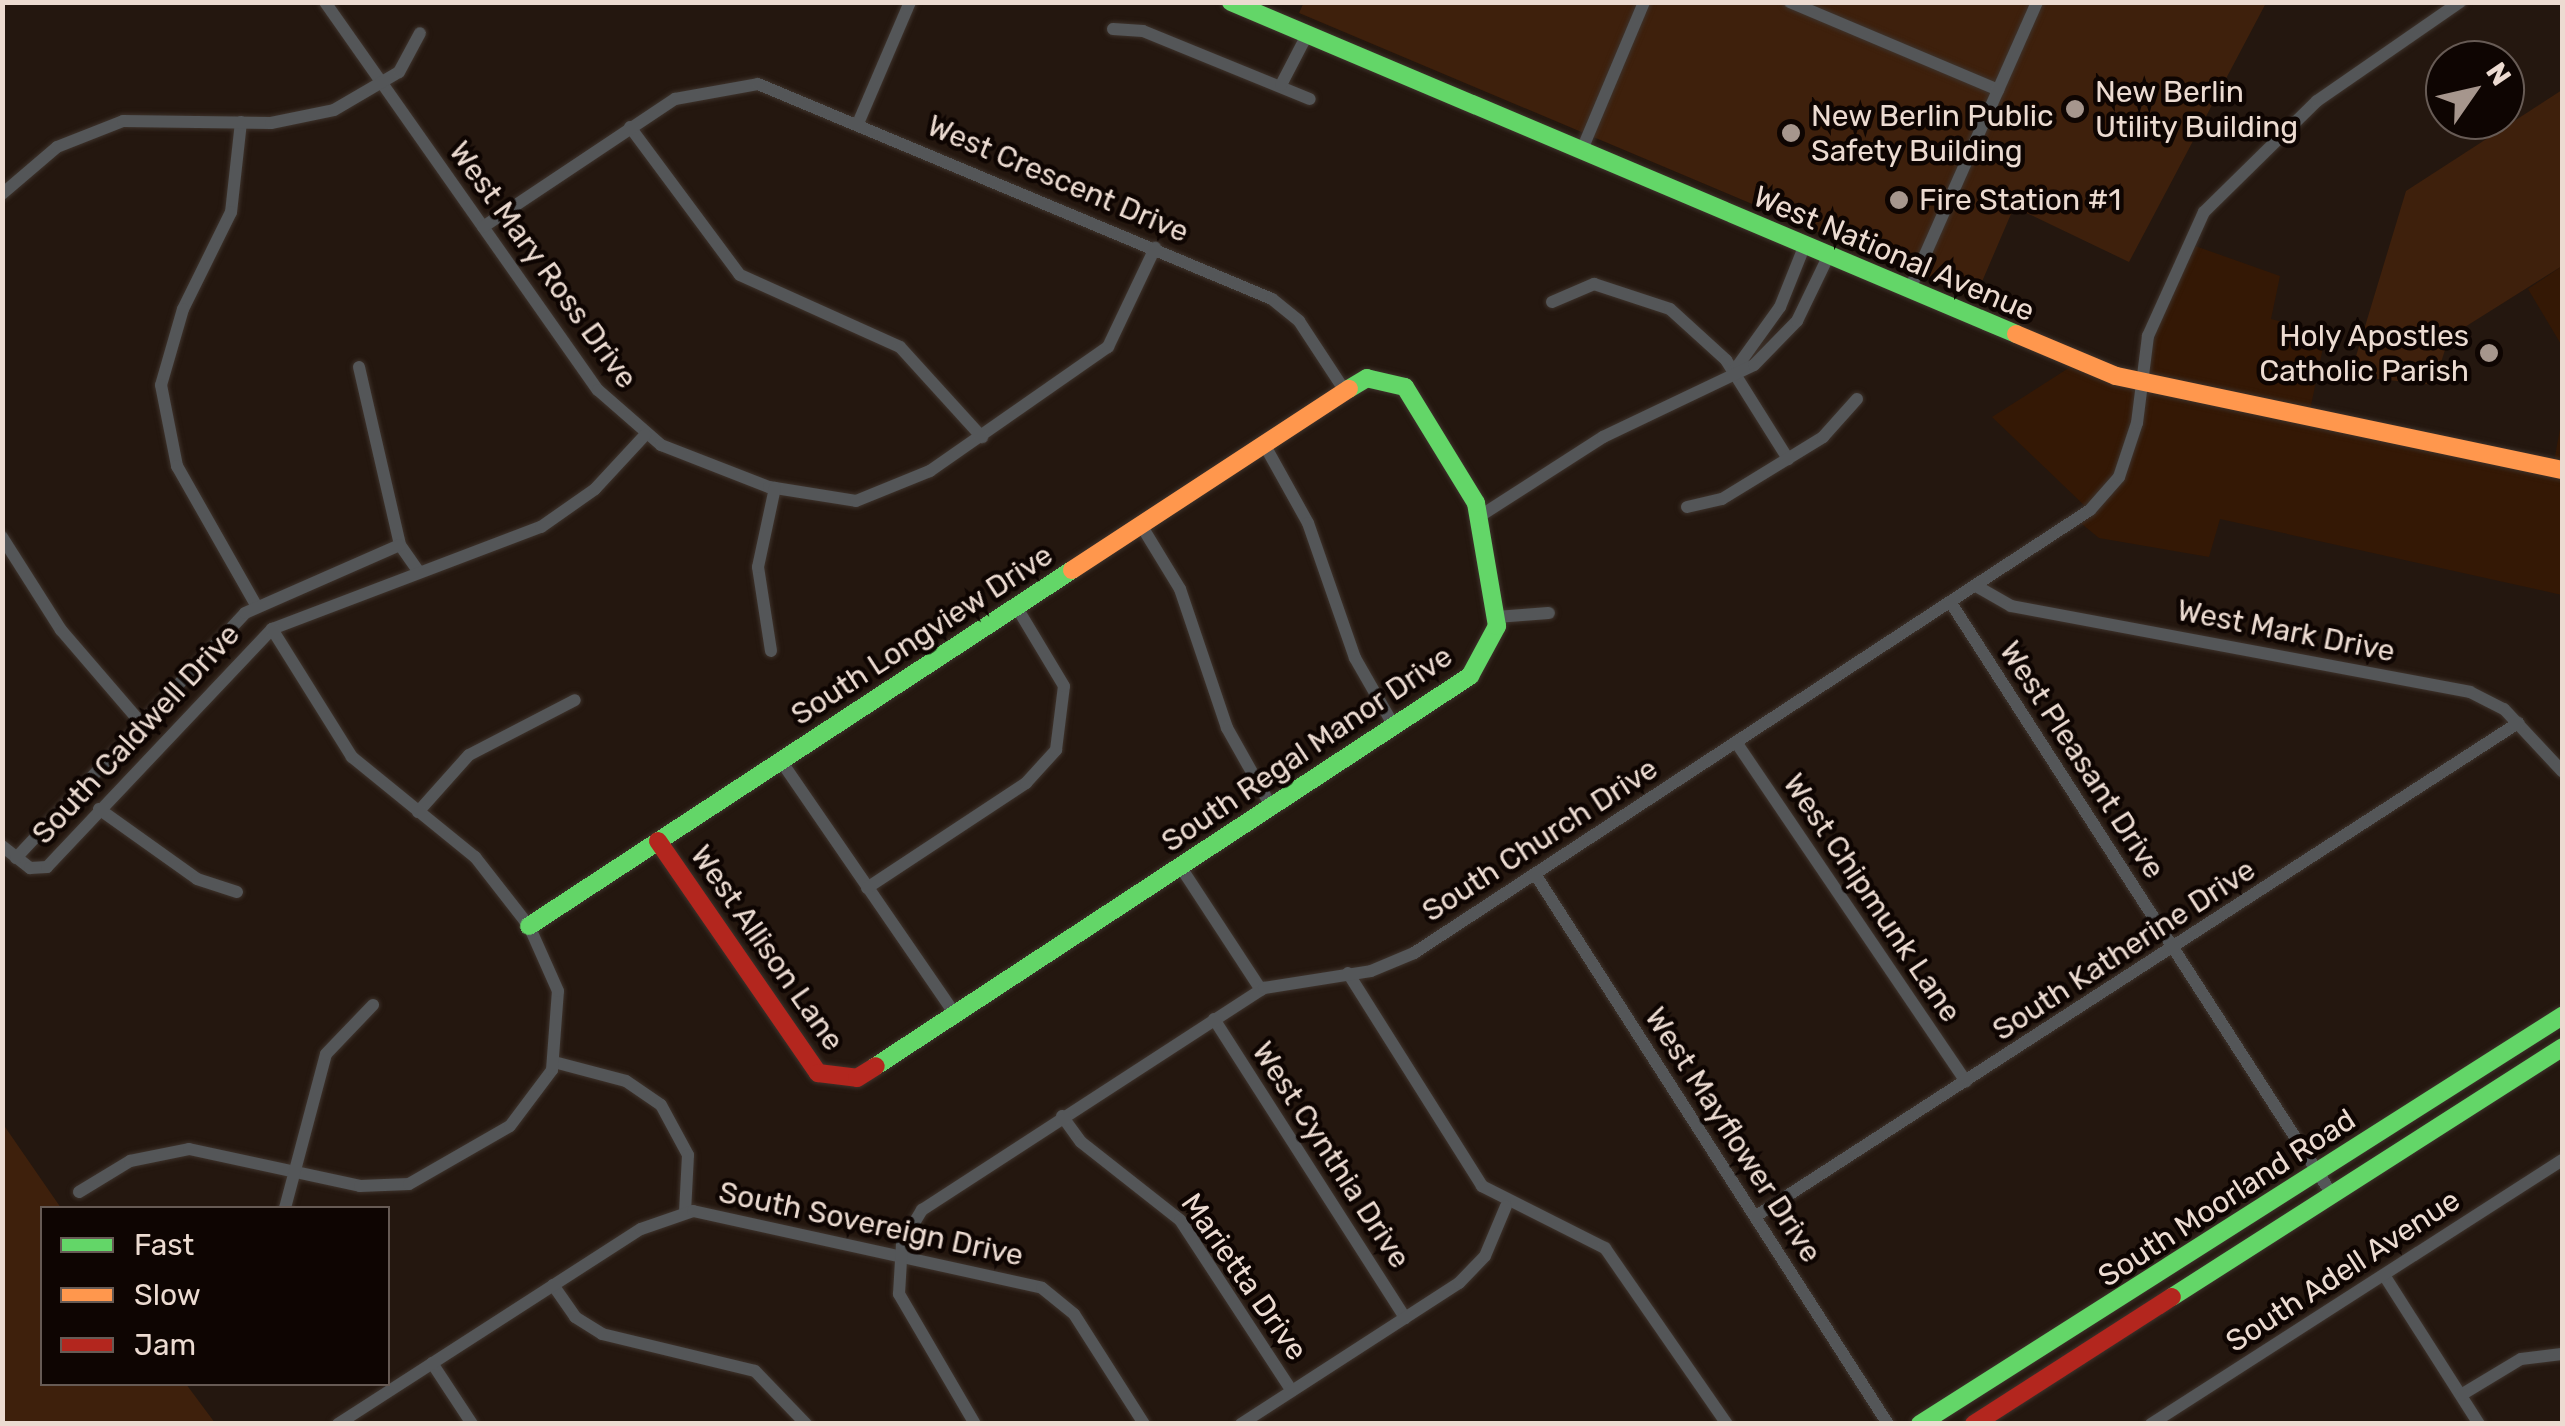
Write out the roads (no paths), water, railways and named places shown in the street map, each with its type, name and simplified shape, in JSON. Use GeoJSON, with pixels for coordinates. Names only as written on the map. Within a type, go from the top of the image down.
{"type":"FeatureCollection","features":[{"type":"Feature","properties":{"kind":"main road","name":"West National Avenue"},"geometry":{"type":"LineString","coordinates":[[1231,2],[1804,247],[2142,384],[2562,470]]}},
{"type":"Feature","properties":{"kind":"main road"},"geometry":{"type":"LineString","coordinates":[[1345,390],[1378,376],[1406,386],[1480,516]]}},
{"type":"Feature","properties":{"kind":"main road","name":"South Longview Drive"},"geometry":{"type":"LineString","coordinates":[[530,926],[1345,390]]}},
{"type":"Feature","properties":{"kind":"main road","name":"South Regal Manor Drive"},"geometry":{"type":"LineString","coordinates":[[836,1080],[857,1078],[1481,666],[1496,618],[1480,516]]}},
{"type":"Feature","properties":{"kind":"main road","name":"West Allison Lane"},"geometry":{"type":"LineString","coordinates":[[658,841],[811,1064],[836,1080]]}},
{"type":"Feature","properties":{"kind":"main road","name":"South Moorland Road"},"geometry":{"type":"LineString","coordinates":[[1920,1424],[2562,1016]]}},
{"type":"Feature","properties":{"kind":"main road","name":"South Moorland Road"},"geometry":{"type":"LineString","coordinates":[[1974,1424],[2562,1048]]}},
{"type":"Feature","properties":{"kind":"street","name":"West Mary Ross Drive"},"geometry":{"type":"LineString","coordinates":[[325,2],[598,390],[645,435],[775,488],[817,500],[874,497],[982,437],[1108,346],[1155,248]]}},
{"type":"Feature","properties":{"kind":"street"},"geometry":{"type":"LineString","coordinates":[[859,121],[910,2]]}},
{"type":"Feature","properties":{"kind":"street"},"geometry":{"type":"LineString","coordinates":[[1581,152],[1644,2]]}},
{"type":"Feature","properties":{"kind":"street"},"geometry":{"type":"LineString","coordinates":[[1790,2],[1998,90]]}},
{"type":"Feature","properties":{"kind":"street"},"geometry":{"type":"LineString","coordinates":[[1910,291],[2037,2]]}},
{"type":"Feature","properties":{"kind":"street","name":"South Church Drive"},"geometry":{"type":"LineString","coordinates":[[900,1254],[933,1200],[1214,1019],[1260,990],[1400,962],[1952,603],[2112,489],[2142,384],[2156,310],[2204,212],[2316,101],[2460,2]]}},
{"type":"Feature","properties":{"kind":"street"},"geometry":{"type":"LineString","coordinates":[[1113,29],[1142,31],[1310,98]]}},
{"type":"Feature","properties":{"kind":"street"},"geometry":{"type":"LineString","coordinates":[[2,194],[90,130],[160,117],[241,122],[334,110],[383,84],[412,60],[420,33]]}},
{"type":"Feature","properties":{"kind":"street"},"geometry":{"type":"LineString","coordinates":[[1281,85],[1306,35]]}},
{"type":"Feature","properties":{"kind":"street","name":"West Crescent Drive"},"geometry":{"type":"LineString","coordinates":[[630,128],[709,86],[758,84],[859,121],[1290,310],[1345,390]]}},
{"type":"Feature","properties":{"kind":"street"},"geometry":{"type":"LineString","coordinates":[[241,122],[231,212],[182,309],[160,385],[177,466],[256,605]]}},
{"type":"Feature","properties":{"kind":"street"},"geometry":{"type":"LineString","coordinates":[[483,228],[630,128],[740,275],[900,347],[982,437]]}},
{"type":"Feature","properties":{"kind":"street"},"geometry":{"type":"LineString","coordinates":[[1734,372],[1780,306],[1804,247]]}},
{"type":"Feature","properties":{"kind":"street"},"geometry":{"type":"LineString","coordinates":[[1480,516],[1571,454],[1734,372],[1778,345],[1828,257]]}},
{"type":"Feature","properties":{"kind":"street"},"geometry":{"type":"LineString","coordinates":[[1552,302],[1594,284],[1638,293],[1689,323],[1734,372],[1788,459]]}},
{"type":"Feature","properties":{"kind":"street"},"geometry":{"type":"LineString","coordinates":[[360,367],[400,544],[418,571]]}},
{"type":"Feature","properties":{"kind":"street"},"geometry":{"type":"LineString","coordinates":[[1687,507],[1722,499],[1788,459],[1834,430],[1857,400]]}},
{"type":"Feature","properties":{"kind":"street","name":"South Caldwell Drive"},"geometry":{"type":"LineString","coordinates":[[400,544],[256,605],[140,722],[21,862],[46,867],[272,629],[555,518],[645,435]]}},
{"type":"Feature","properties":{"kind":"street"},"geometry":{"type":"LineString","coordinates":[[1264,444],[1308,523],[1355,658],[1394,726]]}},
{"type":"Feature","properties":{"kind":"street"},"geometry":{"type":"LineString","coordinates":[[770,652],[758,567],[775,488]]}},
{"type":"Feature","properties":{"kind":"street"},"geometry":{"type":"LineString","coordinates":[[1141,524],[1180,590],[1227,728],[1272,806]]}},
{"type":"Feature","properties":{"kind":"street"},"geometry":{"type":"LineString","coordinates":[[2,538],[69,641],[140,722]]}},
{"type":"Feature","properties":{"kind":"street","name":"West Mark Drive"},"geometry":{"type":"LineString","coordinates":[[1976,586],[2011,606],[2470,692],[2518,723],[2562,771]]}},
{"type":"Feature","properties":{"kind":"street","name":"West Pleasant Drive"},"geometry":{"type":"LineString","coordinates":[[1952,603],[2334,1196]]}},
{"type":"Feature","properties":{"kind":"street"},"geometry":{"type":"LineString","coordinates":[[868,888],[1026,783],[1056,750],[1064,686],[1016,606]]}},
{"type":"Feature","properties":{"kind":"street"},"geometry":{"type":"LineString","coordinates":[[1496,618],[1549,613]]}},
{"type":"Feature","properties":{"kind":"street"},"geometry":{"type":"LineString","coordinates":[[79,1192],[130,1160],[168,1150],[381,1188],[433,1176],[510,1126],[554,1062],[558,992],[530,926],[475,858],[352,757],[272,629]]}},
{"type":"Feature","properties":{"kind":"street"},"geometry":{"type":"LineString","coordinates":[[418,812],[479,748],[575,700]]}},
{"type":"Feature","properties":{"kind":"street","name":"South Katherine Drive"},"geometry":{"type":"LineString","coordinates":[[1756,1216],[2518,723]]}},
{"type":"Feature","properties":{"kind":"street","name":"West Chipmunk Lane"},"geometry":{"type":"LineString","coordinates":[[1736,742],[1966,1082]]}},
{"type":"Feature","properties":{"kind":"street"},"geometry":{"type":"LineString","coordinates":[[780,761],[955,1014]]}},
{"type":"Feature","properties":{"kind":"street"},"geometry":{"type":"LineString","coordinates":[[100,809],[197,879],[237,892]]}},
{"type":"Feature","properties":{"kind":"street"},"geometry":{"type":"LineString","coordinates":[[2,846],[21,862]]}},
{"type":"Feature","properties":{"kind":"street"},"geometry":{"type":"LineString","coordinates":[[1180,866],[1260,990]]}},
{"type":"Feature","properties":{"kind":"street","name":"West Mayflower Drive"},"geometry":{"type":"LineString","coordinates":[[1535,874],[1888,1424]]}},
{"type":"Feature","properties":{"kind":"street"},"geometry":{"type":"LineString","coordinates":[[1348,973],[1473,1176],[1506,1206],[1605,1248],[1726,1424]]}},
{"type":"Feature","properties":{"kind":"street"},"geometry":{"type":"LineString","coordinates":[[286,1206],[326,1054],[372,1006]]}},
{"type":"Feature","properties":{"kind":"street","name":"West Cynthia Drive"},"geometry":{"type":"LineString","coordinates":[[1214,1019],[1406,1318]]}},
{"type":"Feature","properties":{"kind":"street"},"geometry":{"type":"LineString","coordinates":[[554,1062],[626,1080],[661,1105],[688,1155],[686,1212]]}},
{"type":"Feature","properties":{"kind":"street","name":"Marietta Drive"},"geometry":{"type":"LineString","coordinates":[[1062,1116],[1082,1142],[1180,1220],[1292,1390]]}},
{"type":"Feature","properties":{"kind":"street","name":"South Adell Avenue"},"geometry":{"type":"LineString","coordinates":[[2152,1424],[2562,1160]]}},
{"type":"Feature","properties":{"kind":"street"},"geometry":{"type":"LineString","coordinates":[[1241,1424],[1473,1272],[1506,1206]]}},
{"type":"Feature","properties":{"kind":"street","name":"South Sovereign Drive"},"geometry":{"type":"LineString","coordinates":[[338,1424],[552,1285],[686,1212],[900,1254],[1050,1293],[1144,1424]]}},
{"type":"Feature","properties":{"kind":"street"},"geometry":{"type":"LineString","coordinates":[[900,1254],[905,1312],[975,1424]]}},
{"type":"Feature","properties":{"kind":"street"},"geometry":{"type":"LineString","coordinates":[[2384,1274],[2479,1424]]}},
{"type":"Feature","properties":{"kind":"street"},"geometry":{"type":"LineString","coordinates":[[552,1285],[575,1317],[602,1334],[755,1371],[806,1424]]}},
{"type":"Feature","properties":{"kind":"street"},"geometry":{"type":"LineString","coordinates":[[2461,1394],[2521,1358],[2562,1354]]}},
{"type":"Feature","properties":{"kind":"street"},"geometry":{"type":"LineString","coordinates":[[432,1363],[472,1424]]}},
{"type":"Feature","properties":{"kind":"place","name":"New Berlin Utility Building"},"geometry":{"type":"Point","coordinates":[2075,109]}},
{"type":"Feature","properties":{"kind":"place","name":"New Berlin Public Safety Building"},"geometry":{"type":"Point","coordinates":[1791,133]}},
{"type":"Feature","properties":{"kind":"place","name":"Fire Station #1"},"geometry":{"type":"Point","coordinates":[1899,200]}},
{"type":"Feature","properties":{"kind":"place","name":"Holy Apostles Catholic Parish"},"geometry":{"type":"Point","coordinates":[2489,353]}}]}
